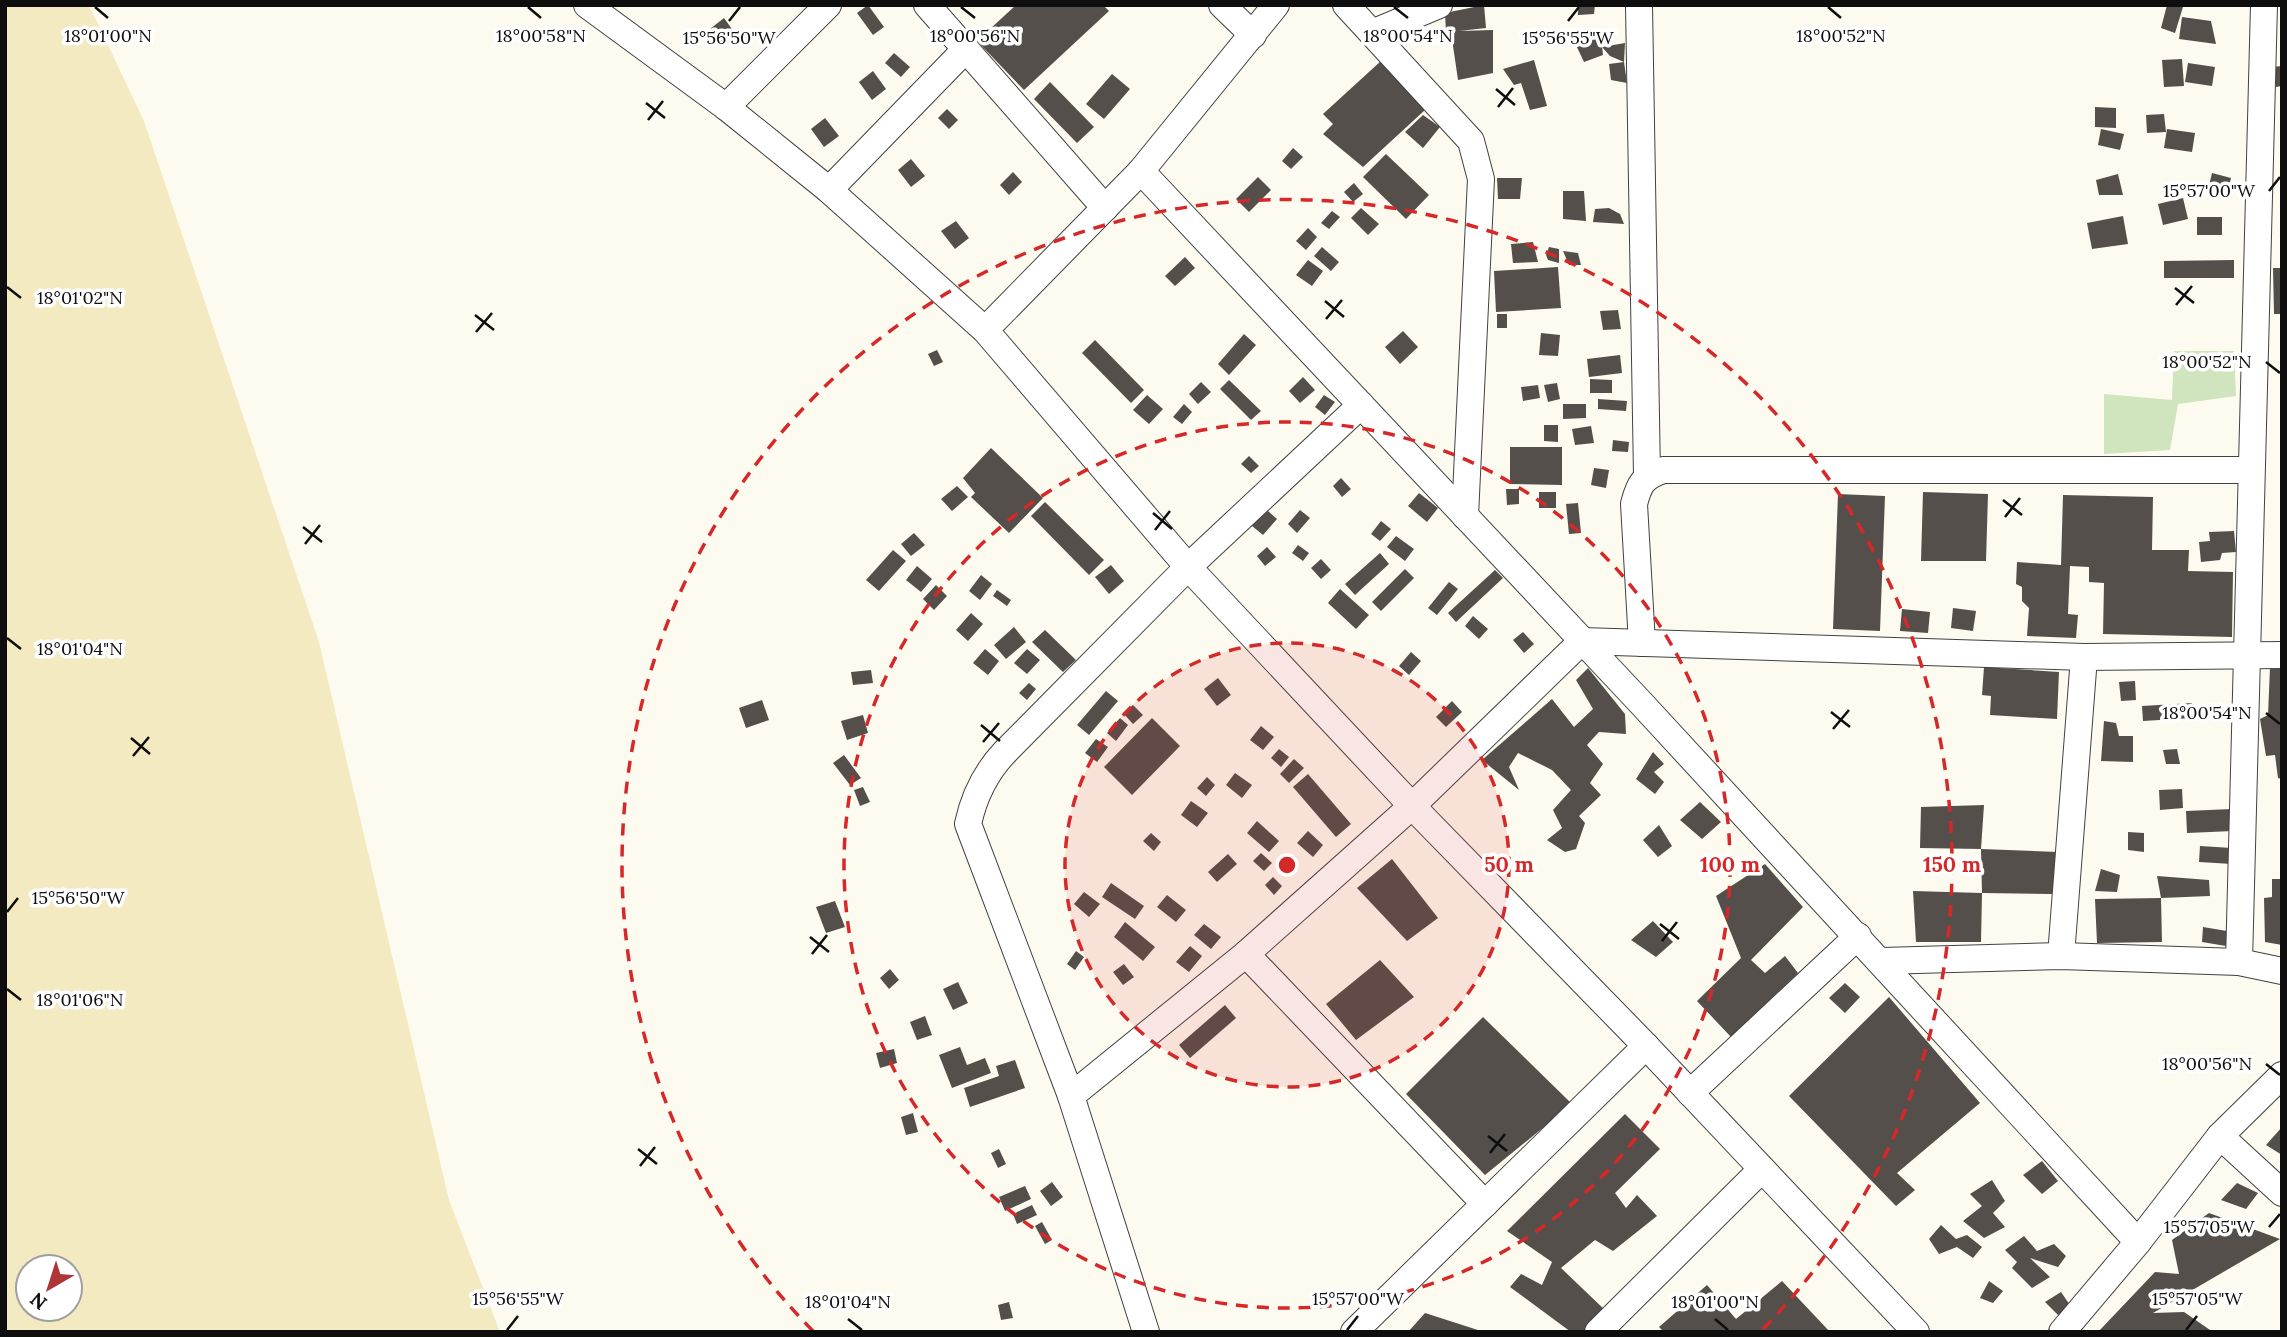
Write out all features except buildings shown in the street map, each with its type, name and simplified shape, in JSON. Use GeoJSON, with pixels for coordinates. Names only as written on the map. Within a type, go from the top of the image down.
{"type":"FeatureCollection","features":[{"type":"Feature","properties":{"kind":"street"},"geometry":{"type":"LineString","coordinates":[[726,107],[828,5]]}},
{"type":"Feature","properties":{"kind":"street"},"geometry":{"type":"LineString","coordinates":[[927,5],[1105,208]]}},
{"type":"Feature","properties":{"kind":"street"},"geometry":{"type":"LineString","coordinates":[[1222,5],[1253,35]]}},
{"type":"Feature","properties":{"kind":"street"},"geometry":{"type":"LineString","coordinates":[[985,330],[1141,171],[1276,5]]}},
{"type":"Feature","properties":{"kind":"street"},"geometry":{"type":"LineString","coordinates":[[1346,5],[1471,141],[1477,154],[1481,179],[1465,516]]}},
{"type":"Feature","properties":{"kind":"street"},"geometry":{"type":"LineString","coordinates":[[1372,33],[1439,5]]}},
{"type":"Feature","properties":{"kind":"street"},"geometry":{"type":"LineString","coordinates":[[1639,5],[1647,476]]}},
{"type":"Feature","properties":{"kind":"street"},"geometry":{"type":"LineString","coordinates":[[2239,962],[2264,5]]}},
{"type":"Feature","properties":{"kind":"street"},"geometry":{"type":"LineString","coordinates":[[604,10],[829,190],[985,330],[1188,567],[1412,806],[1646,1046],[1916,1332]]}},
{"type":"Feature","properties":{"kind":"street"},"geometry":{"type":"LineString","coordinates":[[829,190],[966,49]]}},
{"type":"Feature","properties":{"kind":"street"},"geometry":{"type":"LineString","coordinates":[[1141,171],[1858,936],[2138,1242]]}},
{"type":"Feature","properties":{"kind":"street"},"geometry":{"type":"LineString","coordinates":[[1146,1332],[1071,1096],[968,824],[972,804],[991,767],[1005,752],[1188,567],[1361,405]]}},
{"type":"Feature","properties":{"kind":"street"},"geometry":{"type":"LineString","coordinates":[[1642,643],[1634,505],[1639,486],[1647,476],[1663,470],[2250,470]]}},
{"type":"Feature","properties":{"kind":"street"},"geometry":{"type":"LineString","coordinates":[[1071,1096],[1246,954],[1412,806],[1582,641],[2084,657],[2245,657],[2282,654]]}},
{"type":"Feature","properties":{"kind":"street"},"geometry":{"type":"LineString","coordinates":[[2061,956],[2084,657]]}},
{"type":"Feature","properties":{"kind":"street"},"geometry":{"type":"LineString","coordinates":[[1690,1093],[1858,936]]}},
{"type":"Feature","properties":{"kind":"street"},"geometry":{"type":"LineString","coordinates":[[1246,954],[1485,1204]]}},
{"type":"Feature","properties":{"kind":"street"},"geometry":{"type":"LineString","coordinates":[[1881,961],[2061,956],[2239,962],[2282,971]]}},
{"type":"Feature","properties":{"kind":"street"},"geometry":{"type":"LineString","coordinates":[[1354,1332],[1646,1046]]}},
{"type":"Feature","properties":{"kind":"street"},"geometry":{"type":"LineString","coordinates":[[2062,1332],[2138,1242],[2220,1136],[2282,1075]]}},
{"type":"Feature","properties":{"kind":"street"},"geometry":{"type":"LineString","coordinates":[[2220,1136],[2282,1193]]}},
{"type":"Feature","properties":{"kind":"street"},"geometry":{"type":"LineString","coordinates":[[1598,1332],[1762,1169]]}},
{"type":"Feature","properties":{"kind":"green space"},"geometry":{"type":"Polygon","coordinates":[[[2174,351],[2234,351],[2236,396],[2178,404],[2170,450],[2104,454],[2104,394],[2172,400],[2174,351]]]}},
{"type":"Feature","properties":{"kind":"sand"},"geometry":{"type":"Polygon","coordinates":[[[5,5],[89,5],[144,121],[319,642],[449,1200],[500,1332],[5,1332],[5,5]]]}}]}
